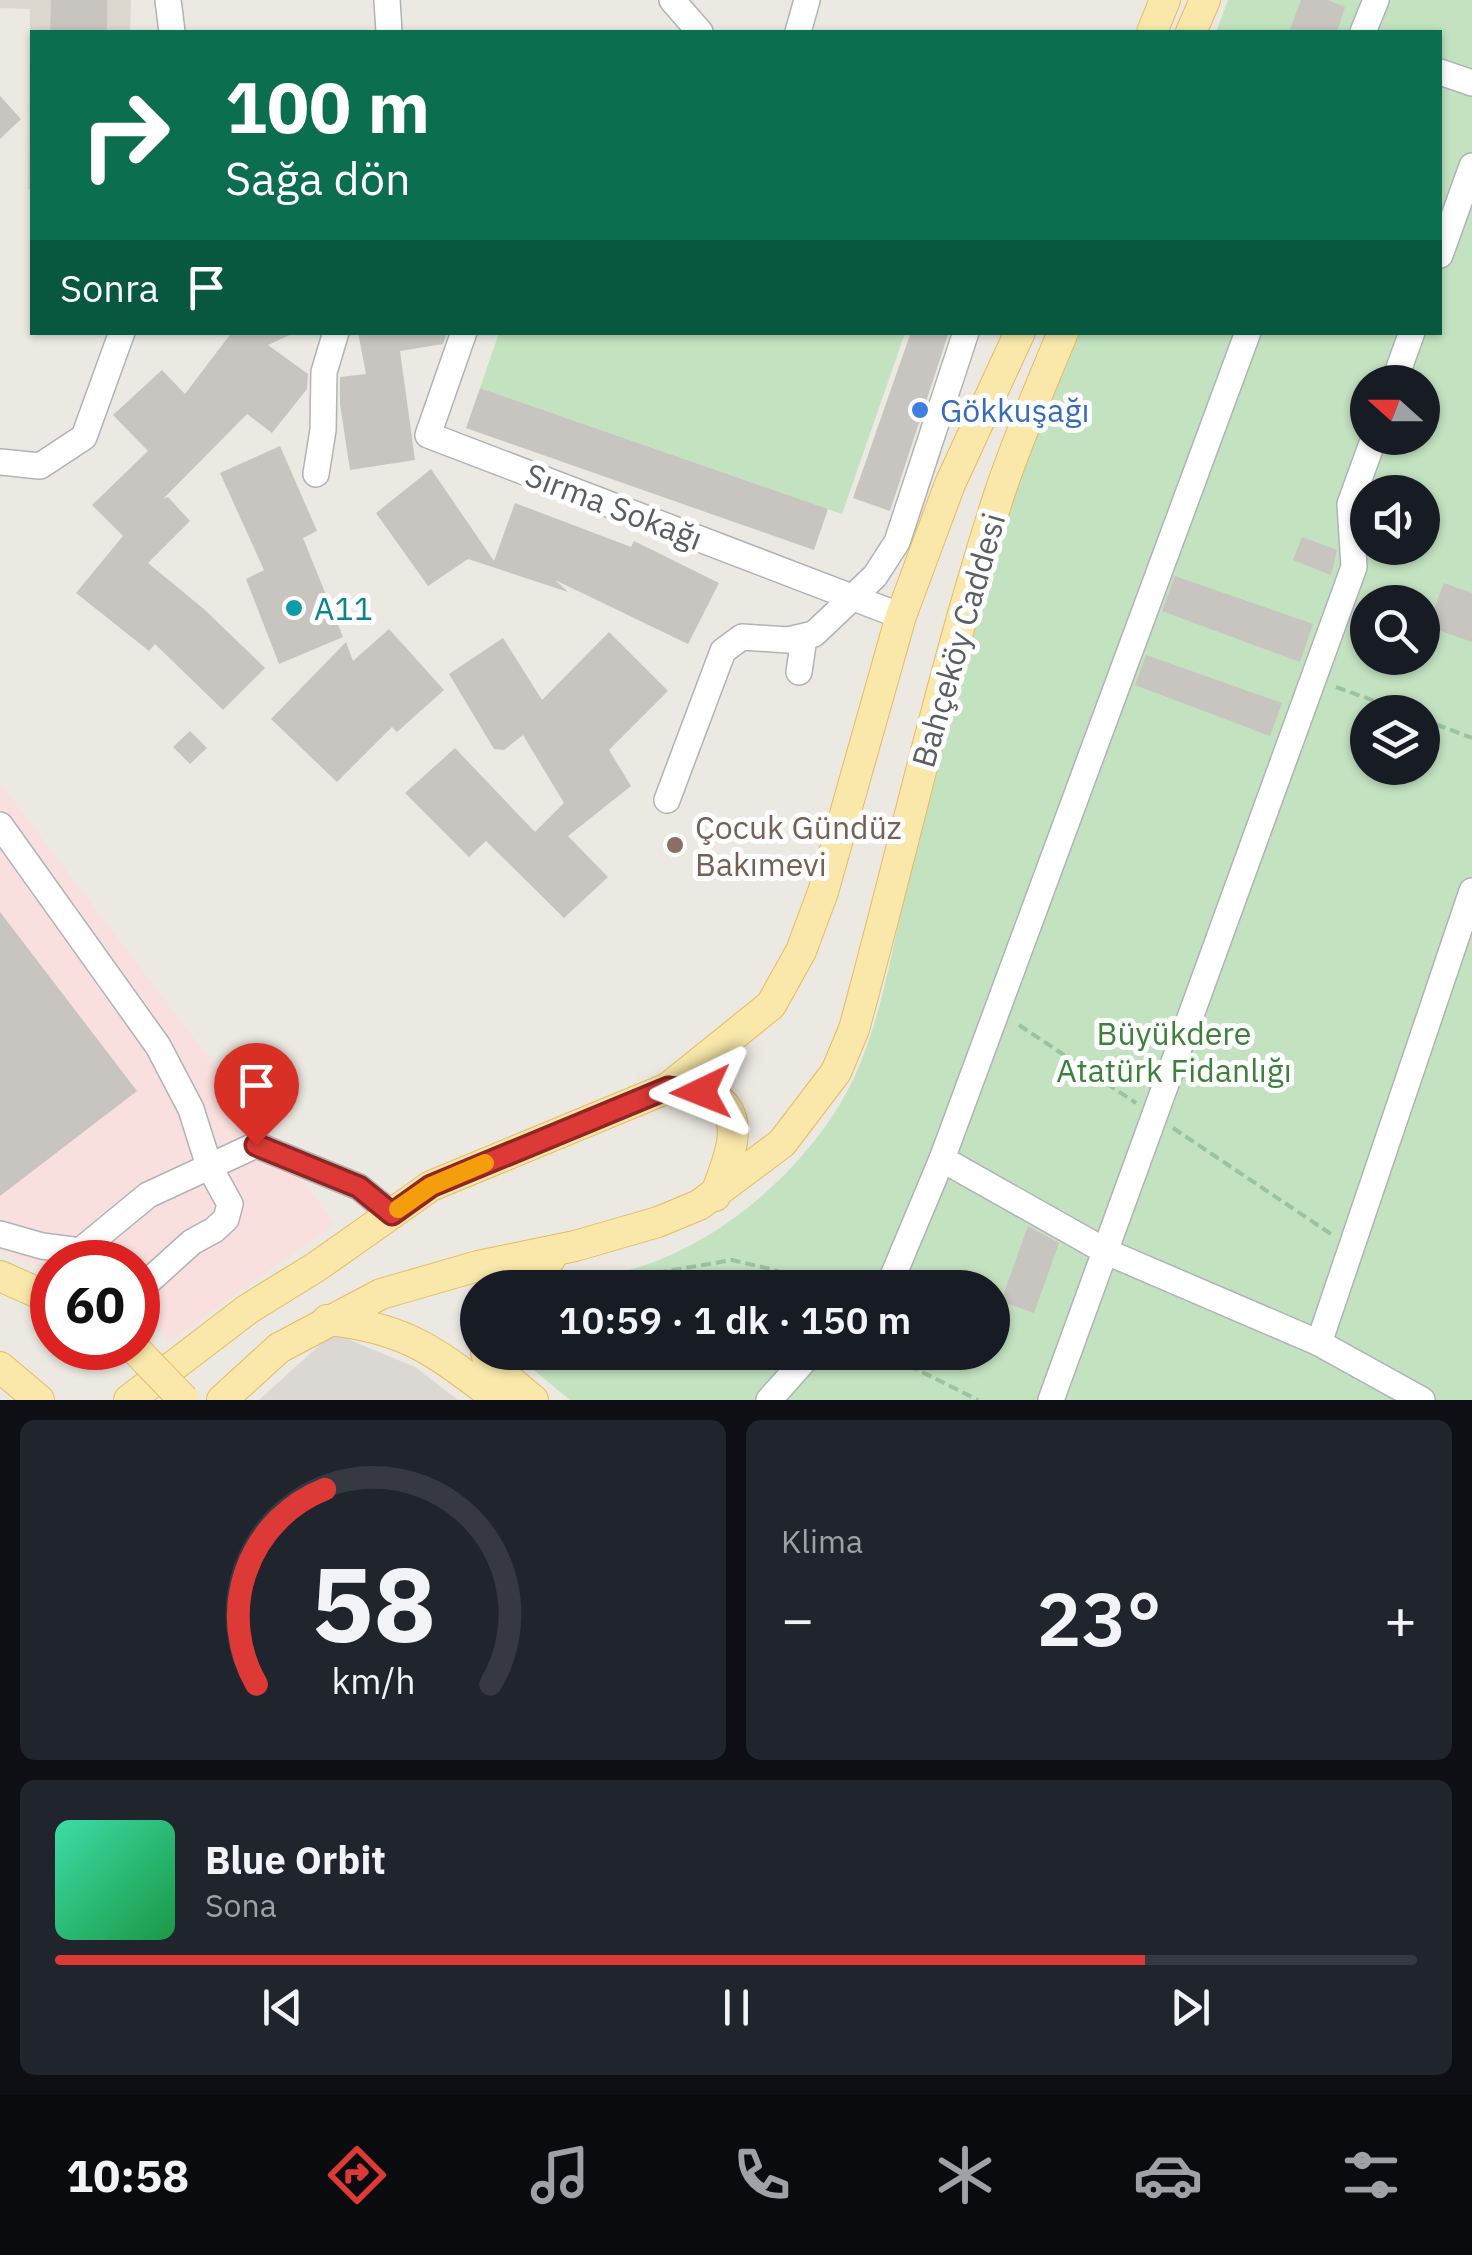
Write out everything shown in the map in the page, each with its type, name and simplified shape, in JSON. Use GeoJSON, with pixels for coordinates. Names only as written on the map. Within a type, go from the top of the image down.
{"type":"FeatureCollection","features":[{"type":"Feature","properties":{"kind":"main road"},"geometry":{"type":"LineString","coordinates":[[1153,30],[1165,0]]}},
{"type":"Feature","properties":{"kind":"main road"},"geometry":{"type":"LineString","coordinates":[[1192,30],[1205,0]]}},
{"type":"Feature","properties":{"kind":"main road","name":"Bahçeköy Caddesi"},"geometry":{"type":"LineString","coordinates":[[129,1400],[248,1309],[431,1186],[668,1088],[771,1005],[789,979],[823,892],[901,616],[950,484],[1019,335]]}},
{"type":"Feature","properties":{"kind":"main road","name":"Bahçeköy Caddesi"},"geometry":{"type":"LineString","coordinates":[[222,1400],[279,1348],[381,1294],[658,1222],[715,1196],[782,1143],[801,1120],[836,1072],[854,1029],[942,687],[990,525],[1061,335]]}},
{"type":"Feature","properties":{"kind":"main road"},"geometry":{"type":"LineString","coordinates":[[668,1088],[716,1098],[729,1111],[734,1128],[730,1153],[715,1196]]}},
{"type":"Feature","properties":{"kind":"main road"},"geometry":{"type":"LineString","coordinates":[[529,1270],[575,1246]]}},
{"type":"Feature","properties":{"kind":"main road"},"geometry":{"type":"LineString","coordinates":[[327,1320],[390,1330],[430,1349],[499,1400]]}},
{"type":"Feature","properties":{"kind":"main road"},"geometry":{"type":"LineString","coordinates":[[0,1367],[39,1400]]}},
{"type":"Feature","properties":{"kind":"main road"},"geometry":{"type":"LineString","coordinates":[[155,1370],[184,1400]]}},
{"type":"Feature","properties":{"kind":"main road"},"geometry":{"type":"LineString","coordinates":[[498,1370],[534,1400]]}},
{"type":"Feature","properties":{"kind":"street"},"geometry":{"type":"LineString","coordinates":[[168,0],[172,30]]}},
{"type":"Feature","properties":{"kind":"street"},"geometry":{"type":"LineString","coordinates":[[387,0],[388,30]]}},
{"type":"Feature","properties":{"kind":"street"},"geometry":{"type":"LineString","coordinates":[[672,0],[698,30]]}},
{"type":"Feature","properties":{"kind":"street"},"geometry":{"type":"LineString","coordinates":[[798,30],[806,0]]}},
{"type":"Feature","properties":{"kind":"street"},"geometry":{"type":"LineString","coordinates":[[1365,30],[1376,0]]}},
{"type":"Feature","properties":{"kind":"street"},"geometry":{"type":"LineString","coordinates":[[1442,73],[1472,83]]}},
{"type":"Feature","properties":{"kind":"street"},"geometry":{"type":"LineString","coordinates":[[1442,249],[1472,166]]}},
{"type":"Feature","properties":{"kind":"street"},"geometry":{"type":"LineString","coordinates":[[0,462],[40,466],[84,437],[121,335]]}},
{"type":"Feature","properties":{"kind":"street"},"geometry":{"type":"LineString","coordinates":[[316,474],[324,430],[324,372],[335,335]]}},
{"type":"Feature","properties":{"kind":"street","name":"Sırma Sokağı"},"geometry":{"type":"LineString","coordinates":[[463,335],[428,435],[901,616]]}},
{"type":"Feature","properties":{"kind":"street"},"geometry":{"type":"LineString","coordinates":[[667,800],[723,651],[742,637],[804,638],[814,634],[875,576],[897,542],[965,335]]}},
{"type":"Feature","properties":{"kind":"street"},"geometry":{"type":"LineString","coordinates":[[896,1270],[942,1159],[1247,335]]}},
{"type":"Feature","properties":{"kind":"street"},"geometry":{"type":"LineString","coordinates":[[1400,365],[1411,335]]}},
{"type":"Feature","properties":{"kind":"street"},"geometry":{"type":"LineString","coordinates":[[1051,1400],[1354,567],[1350,504],[1368,455]]}},
{"type":"Feature","properties":{"kind":"street"},"geometry":{"type":"LineString","coordinates":[[799,672],[804,638]]}},
{"type":"Feature","properties":{"kind":"street"},"geometry":{"type":"LineString","coordinates":[[0,825],[158,1046],[191,1109],[209,1166],[230,1204],[226,1219],[160,1271]]}},
{"type":"Feature","properties":{"kind":"street"},"geometry":{"type":"LineString","coordinates":[[1319,1343],[1472,891]]}},
{"type":"Feature","properties":{"kind":"street"},"geometry":{"type":"LineString","coordinates":[[103,1240],[148,1194],[256,1145],[359,1187],[392,1214]]}},
{"type":"Feature","properties":{"kind":"street"},"geometry":{"type":"LineString","coordinates":[[942,1159],[1107,1252],[1319,1343],[1422,1400]]}},
{"type":"Feature","properties":{"kind":"street"},"geometry":{"type":"LineString","coordinates":[[0,1234],[30,1243]]}},
{"type":"Feature","properties":{"kind":"street"},"geometry":{"type":"LineString","coordinates":[[769,1400],[796,1370]]}},
{"type":"Feature","properties":{"kind":"path"},"geometry":{"type":"LineString","coordinates":[[1313,678],[1358,695]]}},
{"type":"Feature","properties":{"kind":"path"},"geometry":{"type":"LineString","coordinates":[[1440,726],[1472,738]]}},
{"type":"Feature","properties":{"kind":"path"},"geometry":{"type":"LineString","coordinates":[[997,1011],[1352,1247]]}},
{"type":"Feature","properties":{"kind":"path"},"geometry":{"type":"LineString","coordinates":[[666,1270],[732,1260],[776,1270]]}},
{"type":"Feature","properties":{"kind":"path"},"geometry":{"type":"LineString","coordinates":[[918,1370],[978,1400]]}},
{"type":"Feature","properties":{"kind":"shaded area"},"geometry":{"type":"Polygon","coordinates":[[[0,0],[131,0],[130,30],[30,30],[30,189],[28,189],[30,9],[0,8],[0,0]]]}},
{"type":"Feature","properties":{"kind":"shaded area"},"geometry":{"type":"Polygon","coordinates":[[[0,783],[335,1224],[171,1340],[160,1332],[160,1240],[30,1240],[30,1263],[0,1250],[0,783]]]}},
{"type":"Feature","properties":{"kind":"shaded area"},"geometry":{"type":"Polygon","coordinates":[[[333,1333],[415,1367],[458,1400],[259,1400],[333,1333]]]}},
{"type":"Feature","properties":{"kind":"green space","name":"Büyükdere Atatürk Fidanlığı"},"geometry":{"type":"Polygon","coordinates":[[[1228,0],[1472,0],[1472,1400],[570,1400],[534,1370],[1010,1370],[1010,1270],[627,1270],[676,1252],[743,1211],[801,1156],[847,1093],[870,1038],[882,994],[940,745],[992,559],[1074,335],[1442,335],[1442,30],[1217,30],[1228,0]]]}},
{"type":"Feature","properties":{"kind":"green space"},"geometry":{"type":"Polygon","coordinates":[[[498,335],[904,335],[842,514],[480,388],[498,335]]]}},
{"type":"Feature","properties":{"kind":"building"},"geometry":{"type":"Polygon","coordinates":[[[51,0],[107,0],[107,30],[50,30],[51,0]]]}},
{"type":"Feature","properties":{"kind":"building"},"geometry":{"type":"Polygon","coordinates":[[[1301,0],[1328,0],[1345,7],[1338,30],[1290,30],[1301,0]]]}},
{"type":"Feature","properties":{"kind":"building"},"geometry":{"type":"Polygon","coordinates":[[[0,96],[21,119],[0,139],[0,96]]]}},
{"type":"Feature","properties":{"kind":"building"},"geometry":{"type":"Polygon","coordinates":[[[230,335],[290,335],[268,345],[308,374],[307,389],[272,433],[247,414],[163,499],[168,497],[190,521],[148,563],[205,610],[265,668],[223,710],[155,644],[149,651],[76,593],[123,536],[92,505],[148,451],[113,415],[162,370],[185,394],[230,335]]]}},
{"type":"Feature","properties":{"kind":"building"},"geometry":{"type":"Polygon","coordinates":[[[359,335],[446,335],[443,344],[400,351],[415,460],[350,470],[340,377],[366,374],[359,335]]]}},
{"type":"Feature","properties":{"kind":"building"},"geometry":{"type":"Polygon","coordinates":[[[910,335],[948,335],[890,511],[853,498],[910,335]]]}},
{"type":"Feature","properties":{"kind":"building"},"geometry":{"type":"Polygon","coordinates":[[[480,388],[828,509],[814,550],[466,428],[480,388]]]}},
{"type":"Feature","properties":{"kind":"building"},"geometry":{"type":"Polygon","coordinates":[[[280,446],[317,531],[303,538],[343,637],[279,664],[246,579],[264,570],[220,473],[280,446]]]}},
{"type":"Feature","properties":{"kind":"building"},"geometry":{"type":"Polygon","coordinates":[[[431,469],[494,561],[515,503],[631,547],[634,541],[719,583],[688,644],[555,580],[568,592],[468,559],[428,586],[376,513],[431,469]]]}},
{"type":"Feature","properties":{"kind":"building"},"geometry":{"type":"Polygon","coordinates":[[[1302,537],[1337,550],[1331,575],[1293,560],[1302,537]]]}},
{"type":"Feature","properties":{"kind":"building"},"geometry":{"type":"Polygon","coordinates":[[[1175,576],[1313,624],[1300,662],[1162,611],[1175,576]]]}},
{"type":"Feature","properties":{"kind":"building"},"geometry":{"type":"Polygon","coordinates":[[[1444,583],[1472,593],[1472,642],[1440,631],[1440,593],[1444,583]]]}},
{"type":"Feature","properties":{"kind":"building"},"geometry":{"type":"Polygon","coordinates":[[[389,629],[444,690],[397,732],[392,727],[337,782],[271,719],[346,642],[353,661],[389,629]]]}},
{"type":"Feature","properties":{"kind":"building"},"geometry":{"type":"Polygon","coordinates":[[[609,632],[668,691],[609,750],[631,786],[568,836],[608,877],[564,918],[486,841],[469,857],[405,793],[455,748],[535,832],[564,803],[523,735],[504,750],[494,749],[449,674],[503,638],[542,700],[609,632]]]}},
{"type":"Feature","properties":{"kind":"building"},"geometry":{"type":"Polygon","coordinates":[[[1146,655],[1282,703],[1270,736],[1135,685],[1146,655]]]}},
{"type":"Feature","properties":{"kind":"building"},"geometry":{"type":"Polygon","coordinates":[[[190,731],[207,748],[190,764],[173,747],[190,731]]]}},
{"type":"Feature","properties":{"kind":"building"},"geometry":{"type":"Polygon","coordinates":[[[0,912],[137,1091],[0,1196],[0,912]]]}},
{"type":"Feature","properties":{"kind":"building"},"geometry":{"type":"Polygon","coordinates":[[[1028,1226],[1059,1243],[1034,1313],[1010,1304],[1010,1276],[1028,1226]]]}},
{"type":"Feature","properties":{"kind":"slow traffic"},"geometry":{"type":"LineString","coordinates":[[398,1209],[431,1186],[485,1163]]}},
{"type":"Feature","properties":{"kind":"place","name":"Gökkuşağı"},"geometry":{"type":"Point","coordinates":[920,410]}},
{"type":"Feature","properties":{"kind":"place","name":"A11"},"geometry":{"type":"Point","coordinates":[294,608]}},
{"type":"Feature","properties":{"kind":"place","name":"Çocuk Gündüz Bakımevi"},"geometry":{"type":"Point","coordinates":[675,845]}},
{"type":"Feature","properties":{"kind":"route"},"geometry":{"type":"LineString","coordinates":[[256,1145],[359,1187],[392,1214],[431,1186],[668,1088],[701,1092]]}}]}
